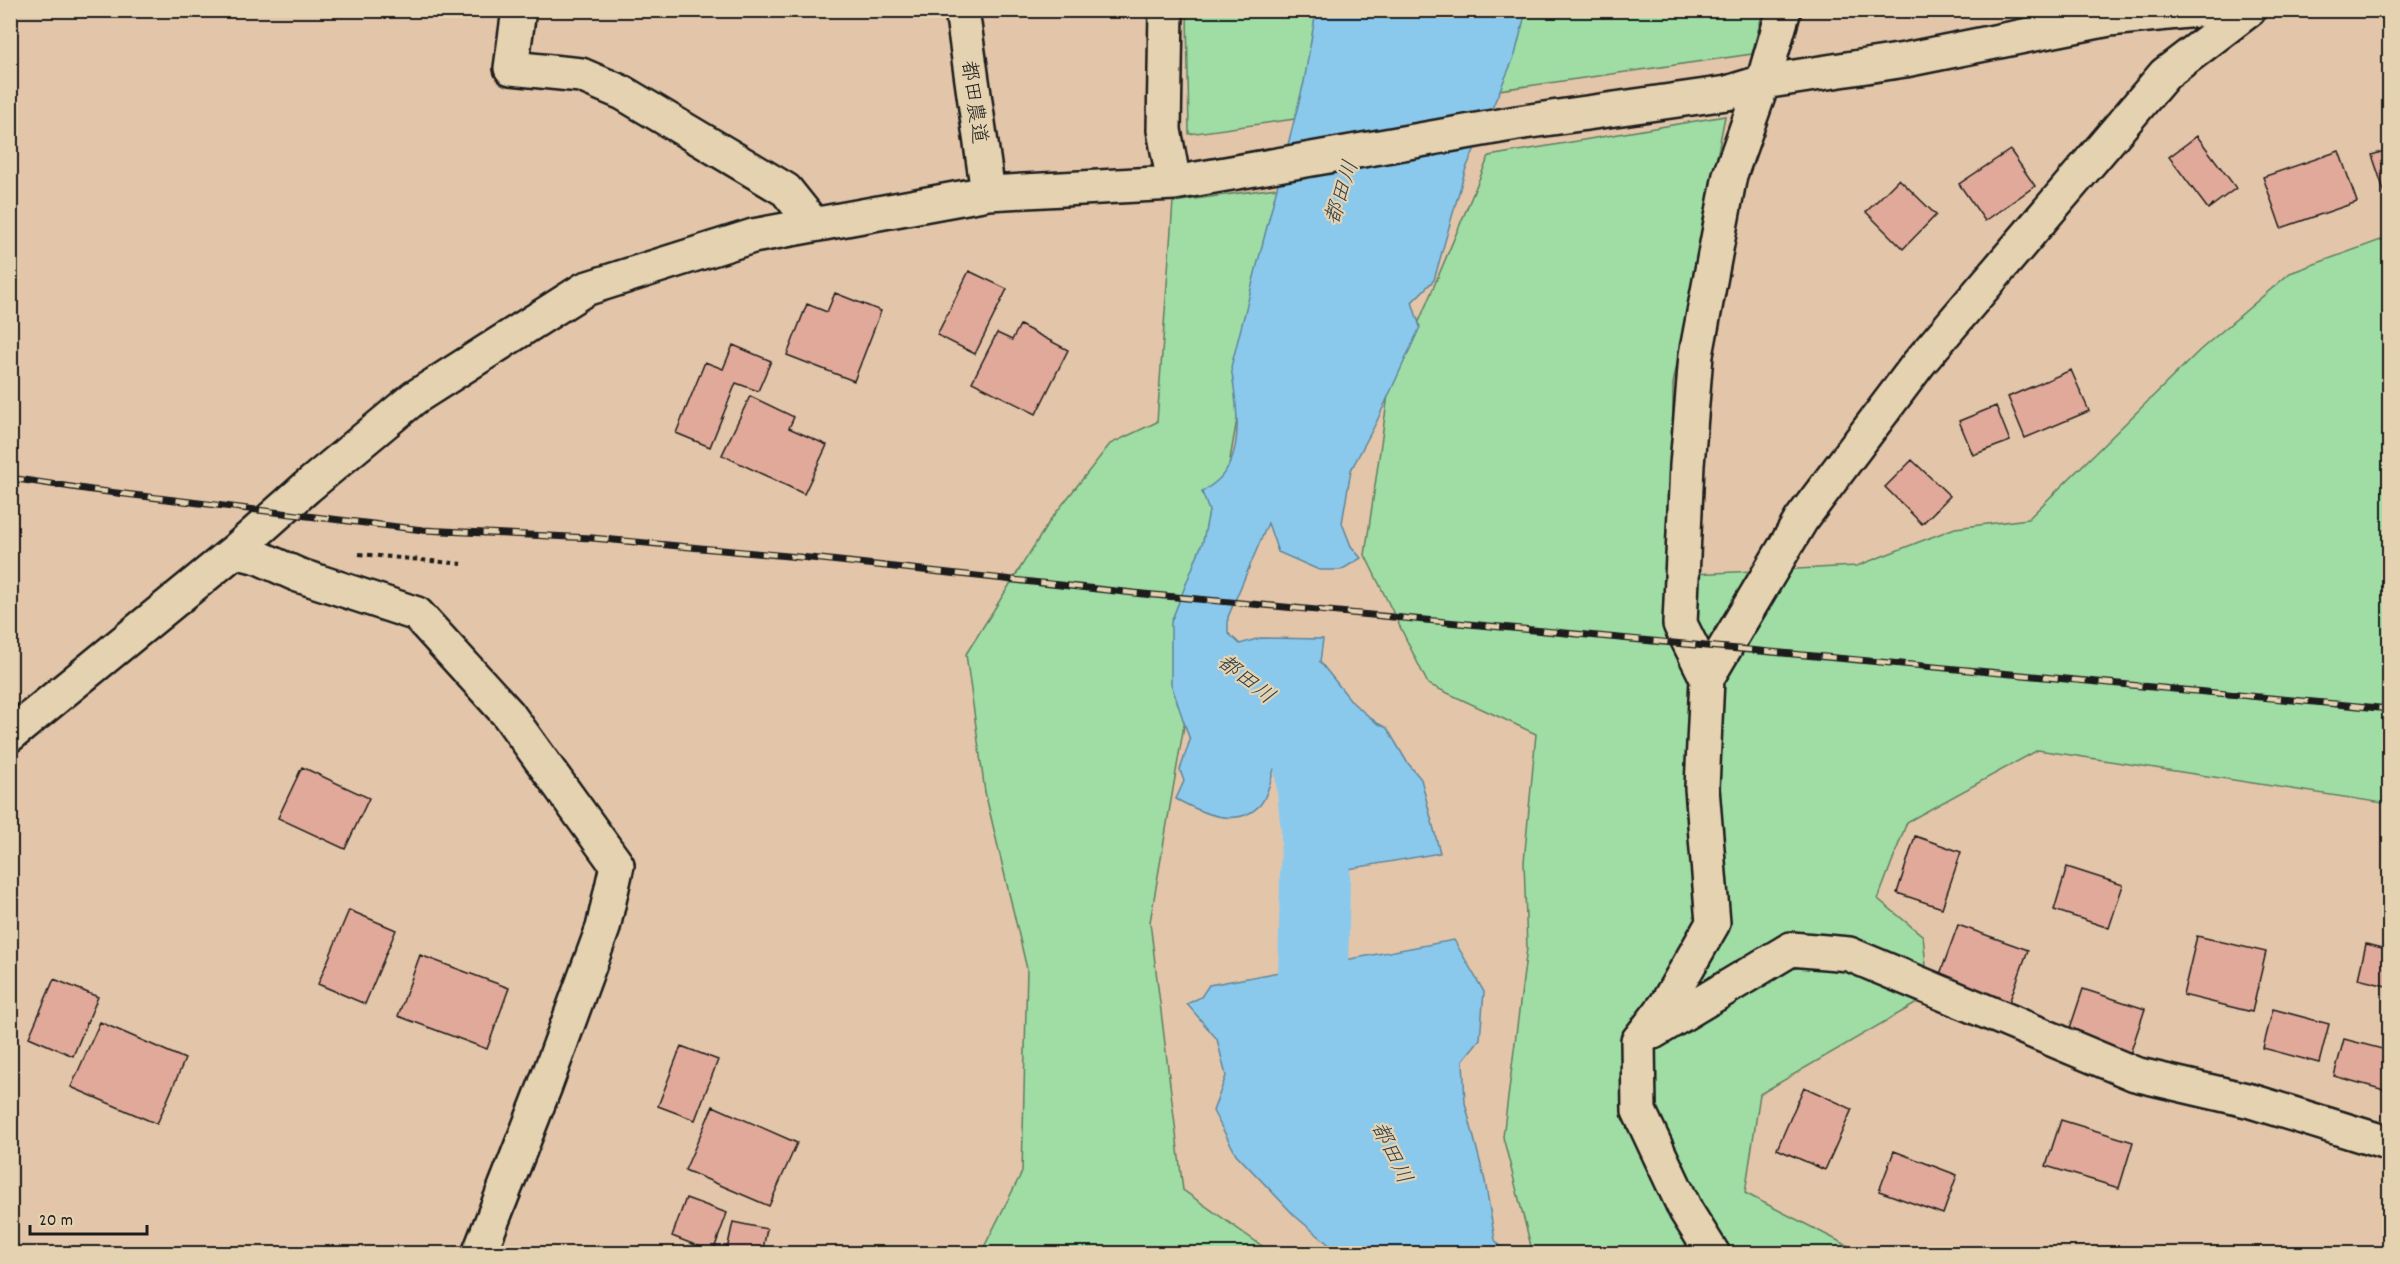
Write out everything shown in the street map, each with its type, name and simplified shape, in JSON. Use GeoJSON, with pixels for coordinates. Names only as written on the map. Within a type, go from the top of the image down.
{"type":"FeatureCollection","features":[{"type":"Feature","properties":{"kind":"street"},"geometry":{"type":"LineString","coordinates":[[519,10],[511,68],[581,75],[623,93],[786,190],[814,225]]}},
{"type":"Feature","properties":{"kind":"street","name":"都田農道"},"geometry":{"type":"LineString","coordinates":[[962,10],[988,193]]}},
{"type":"Feature","properties":{"kind":"street"},"geometry":{"type":"LineString","coordinates":[[1166,10],[1164,130],[1174,183]]}},
{"type":"Feature","properties":{"kind":"street"},"geometry":{"type":"LineString","coordinates":[[1707,678],[1680,624],[1683,530],[1696,354],[1730,175],[1763,82],[1784,10]]}},
{"type":"Feature","properties":{"kind":"street"},"geometry":{"type":"LineString","coordinates":[[10,735],[235,551],[307,487],[414,398],[585,289],[753,236],[988,193],[1174,183],[1516,123],[1727,93],[1763,82],[1905,60],[2109,19],[2198,10]]}},
{"type":"Feature","properties":{"kind":"street"},"geometry":{"type":"LineString","coordinates":[[1713,1254],[1686,1211],[1639,1111],[1638,1041],[1666,1005],[1713,923],[1702,788],[1707,678],[1801,520],[1919,363],[2165,74],[2249,10]]}},
{"type":"Feature","properties":{"kind":"street"},"geometry":{"type":"LineString","coordinates":[[235,551],[258,557],[298,575],[417,614],[508,714],[617,865],[603,928],[545,1086],[479,1254]]}},
{"type":"Feature","properties":{"kind":"street"},"geometry":{"type":"LineString","coordinates":[[1638,1041],[1791,949],[1849,954],[2135,1074],[2252,1101],[2390,1144]]}},
{"type":"Feature","properties":{"kind":"green space"},"geometry":{"type":"Polygon","coordinates":[[[1187,11],[1763,11],[1752,54],[1189,134],[1187,11]]]}},
{"type":"Feature","properties":{"kind":"green space"},"geometry":{"type":"Polygon","coordinates":[[[1725,116],[1673,384],[1672,575],[1857,566],[1955,528],[2028,519],[2200,350],[2290,273],[2389,237],[2389,804],[2038,750],[1907,822],[1878,899],[1923,936],[1929,996],[1760,1094],[1745,1193],[1862,1253],[1533,1254],[1503,1137],[1527,948],[1524,862],[1536,734],[1428,684],[1365,555],[1388,395],[1489,156],[1725,116]]]}},
{"type":"Feature","properties":{"kind":"green space"},"geometry":{"type":"Polygon","coordinates":[[[1277,188],[1150,922],[1183,1190],[1272,1253],[981,1253],[1022,1172],[1027,969],[985,792],[966,654],[1051,519],[1110,444],[1157,422],[1173,202],[1277,188]]]}},
{"type":"Feature","properties":{"kind":"water"},"geometry":{"type":"Polygon","coordinates":[[[1316,11],[1526,11],[1515,55],[1465,171],[1434,280],[1412,302],[1420,327],[1376,423],[1351,470],[1342,523],[1351,546],[1361,558],[1341,570],[1319,570],[1278,552],[1268,523],[1228,617],[1228,633],[1240,644],[1260,638],[1323,639],[1320,662],[1353,703],[1377,723],[1387,728],[1407,762],[1421,779],[1440,853],[1337,871],[1315,825],[1301,777],[1274,769],[1260,805],[1251,812],[1230,818],[1207,813],[1176,799],[1184,781],[1180,770],[1190,740],[1171,684],[1171,622],[1203,541],[1209,511],[1202,492],[1220,478],[1233,454],[1237,410],[1231,367],[1304,82],[1316,11]]]}},
{"type":"Feature","properties":{"kind":"water"},"geometry":{"type":"Polygon","coordinates":[[[1454,940],[1484,992],[1480,1039],[1463,1060],[1465,1103],[1485,1181],[1495,1240],[1506,1253],[1339,1253],[1295,1216],[1236,1154],[1213,1111],[1226,1076],[1217,1039],[1187,1004],[1201,997],[1209,985],[1454,940]]]}},
{"type":"Feature","properties":{"kind":"building"},"geometry":{"type":"Polygon","coordinates":[[[2197,136],[2236,188],[2208,209],[2169,157],[2197,136]]]}},
{"type":"Feature","properties":{"kind":"building"},"geometry":{"type":"Polygon","coordinates":[[[2390,149],[2390,208],[2372,155],[2390,149]]]}},
{"type":"Feature","properties":{"kind":"building"},"geometry":{"type":"Polygon","coordinates":[[[2010,150],[2035,186],[1985,221],[1959,184],[2010,150]]]}},
{"type":"Feature","properties":{"kind":"building"},"geometry":{"type":"Polygon","coordinates":[[[2339,151],[2357,202],[2281,228],[2263,177],[2339,151]]]}},
{"type":"Feature","properties":{"kind":"building"},"geometry":{"type":"Polygon","coordinates":[[[1899,179],[1936,215],[1903,249],[1866,212],[1899,179]]]}},
{"type":"Feature","properties":{"kind":"building"},"geometry":{"type":"Polygon","coordinates":[[[969,271],[1007,289],[975,354],[937,335],[969,271]]]}},
{"type":"Feature","properties":{"kind":"building"},"geometry":{"type":"Polygon","coordinates":[[[835,293],[881,311],[854,381],[787,355],[807,304],[827,312],[835,293]]]}},
{"type":"Feature","properties":{"kind":"building"},"geometry":{"type":"Polygon","coordinates":[[[1020,325],[1068,350],[1036,414],[972,382],[997,333],[1012,340],[1020,325]]]}},
{"type":"Feature","properties":{"kind":"building"},"geometry":{"type":"Polygon","coordinates":[[[733,345],[771,361],[758,391],[736,383],[710,447],[676,433],[705,362],[723,369],[733,345]]]}},
{"type":"Feature","properties":{"kind":"building"},"geometry":{"type":"Polygon","coordinates":[[[2071,370],[2089,411],[2025,438],[2008,397],[2071,370]]]}},
{"type":"Feature","properties":{"kind":"building"},"geometry":{"type":"Polygon","coordinates":[[[750,396],[794,417],[789,428],[827,445],[804,494],[722,455],[750,396]]]}},
{"type":"Feature","properties":{"kind":"building"},"geometry":{"type":"Polygon","coordinates":[[[1996,406],[2010,441],[1973,455],[1959,421],[1996,406]]]}},
{"type":"Feature","properties":{"kind":"building"},"geometry":{"type":"Polygon","coordinates":[[[1912,460],[1950,496],[1922,524],[1885,487],[1912,460]]]}},
{"type":"Feature","properties":{"kind":"building"},"geometry":{"type":"Polygon","coordinates":[[[302,767],[369,798],[345,849],[278,818],[302,767]]]}},
{"type":"Feature","properties":{"kind":"building"},"geometry":{"type":"Polygon","coordinates":[[[1915,836],[1961,852],[1942,908],[1897,893],[1915,836]]]}},
{"type":"Feature","properties":{"kind":"building"},"geometry":{"type":"Polygon","coordinates":[[[2067,867],[2123,885],[2109,928],[2054,910],[2067,867]]]}},
{"type":"Feature","properties":{"kind":"building"},"geometry":{"type":"Polygon","coordinates":[[[349,910],[396,930],[365,1004],[318,984],[349,910]]]}},
{"type":"Feature","properties":{"kind":"building"},"geometry":{"type":"Polygon","coordinates":[[[1958,925],[2028,950],[2009,1003],[1939,977],[1958,925]]]}},
{"type":"Feature","properties":{"kind":"building"},"geometry":{"type":"Polygon","coordinates":[[[2197,936],[2266,952],[2252,1012],[2183,995],[2197,936]]]}},
{"type":"Feature","properties":{"kind":"building"},"geometry":{"type":"Polygon","coordinates":[[[2366,944],[2390,950],[2390,987],[2358,979],[2366,944]]]}},
{"type":"Feature","properties":{"kind":"building"},"geometry":{"type":"Polygon","coordinates":[[[420,955],[509,988],[487,1049],[398,1016],[420,955]]]}},
{"type":"Feature","properties":{"kind":"building"},"geometry":{"type":"Polygon","coordinates":[[[54,979],[98,997],[73,1056],[29,1037],[54,979]]]}},
{"type":"Feature","properties":{"kind":"building"},"geometry":{"type":"Polygon","coordinates":[[[2083,989],[2145,1009],[2130,1054],[2068,1034],[2083,989]]]}},
{"type":"Feature","properties":{"kind":"building"},"geometry":{"type":"Polygon","coordinates":[[[2273,1009],[2329,1024],[2319,1063],[2263,1048],[2273,1009]]]}},
{"type":"Feature","properties":{"kind":"building"},"geometry":{"type":"Polygon","coordinates":[[[100,1022],[185,1059],[157,1124],[71,1087],[100,1022]]]}},
{"type":"Feature","properties":{"kind":"building"},"geometry":{"type":"Polygon","coordinates":[[[2344,1039],[2390,1051],[2388,1091],[2334,1076],[2344,1039]]]}},
{"type":"Feature","properties":{"kind":"building"},"geometry":{"type":"Polygon","coordinates":[[[681,1046],[718,1060],[695,1120],[658,1106],[681,1046]]]}},
{"type":"Feature","properties":{"kind":"building"},"geometry":{"type":"Polygon","coordinates":[[[1804,1087],[1852,1109],[1825,1170],[1777,1149],[1804,1087]]]}},
{"type":"Feature","properties":{"kind":"building"},"geometry":{"type":"Polygon","coordinates":[[[713,1106],[797,1143],[769,1206],[685,1170],[713,1106]]]}},
{"type":"Feature","properties":{"kind":"building"},"geometry":{"type":"Polygon","coordinates":[[[2061,1120],[2133,1142],[2119,1188],[2046,1166],[2061,1120]]]}},
{"type":"Feature","properties":{"kind":"building"},"geometry":{"type":"Polygon","coordinates":[[[1894,1151],[1957,1175],[1943,1214],[1879,1191],[1894,1151]]]}},
{"type":"Feature","properties":{"kind":"building"},"geometry":{"type":"Polygon","coordinates":[[[686,1198],[727,1213],[713,1252],[672,1236],[686,1198]]]}},
{"type":"Feature","properties":{"kind":"building"},"geometry":{"type":"Polygon","coordinates":[[[733,1222],[767,1229],[762,1254],[726,1254],[733,1222]]]}},
{"type":"Feature","properties":{"kind":"waterway","name":"都田川"},"geometry":{"type":"LineString","coordinates":[[1305,727],[1316,829],[1313,978],[1348,1054]]}},
{"type":"Feature","properties":{"kind":"railway"},"geometry":{"type":"LineString","coordinates":[[10,478],[423,530],[592,538],[821,559],[1143,594],[2390,709]]}}]}
